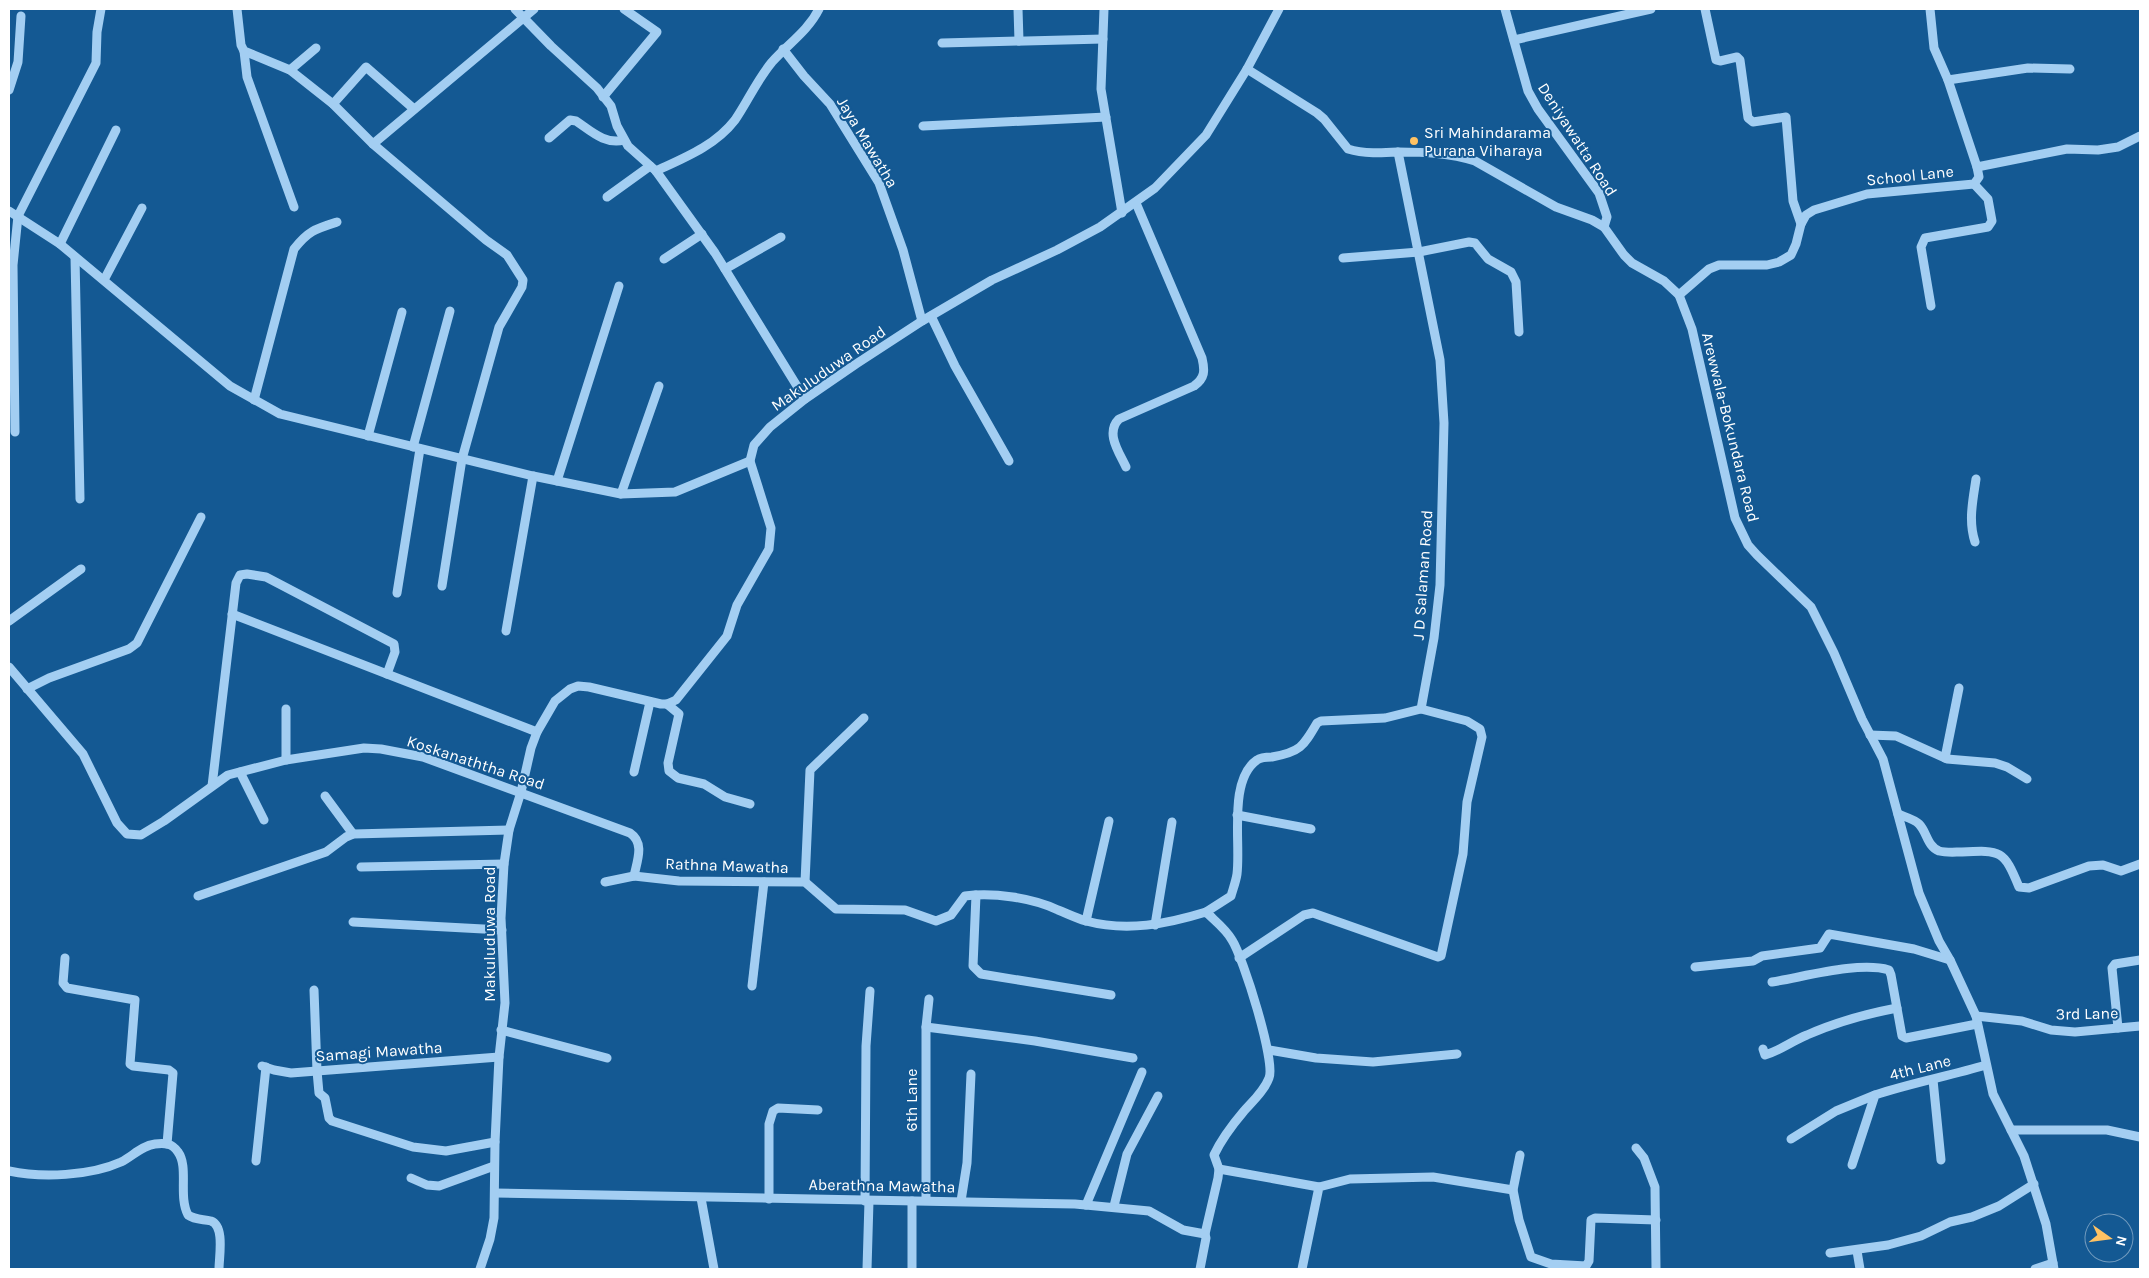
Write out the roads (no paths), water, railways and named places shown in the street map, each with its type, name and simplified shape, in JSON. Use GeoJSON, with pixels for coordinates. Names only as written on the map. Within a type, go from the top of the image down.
{"type":"FeatureCollection","features":[{"type":"Feature","properties":{"kind":"street"},"geometry":{"type":"LineString","coordinates":[[15,432],[13,265],[18,216],[96,63],[97,32],[101,9]]}},
{"type":"Feature","properties":{"kind":"street"},"geometry":{"type":"LineString","coordinates":[[237,9],[247,77],[294,207]]}},
{"type":"Feature","properties":{"kind":"street"},"geometry":{"type":"LineString","coordinates":[[515,9],[524,16],[551,46],[597,88],[611,106],[616,126],[624,140],[628,146],[653,168],[702,234],[805,399]]}},
{"type":"Feature","properties":{"kind":"street"},"geometry":{"type":"LineString","coordinates":[[373,144],[534,9]]}},
{"type":"Feature","properties":{"kind":"street"},"geometry":{"type":"LineString","coordinates":[[604,97],[657,32],[624,9]]}},
{"type":"Feature","properties":{"kind":"street"},"geometry":{"type":"LineString","coordinates":[[607,197],[653,168],[703,149],[734,121],[765,71],[783,49],[804,32],[820,9]]}},
{"type":"Feature","properties":{"kind":"street"},"geometry":{"type":"LineString","coordinates":[[1018,9],[1020,41]]}},
{"type":"Feature","properties":{"kind":"street"},"geometry":{"type":"LineString","coordinates":[[1104,9],[1101,89],[1122,213]]}},
{"type":"Feature","properties":{"kind":"street","name":"Makuluduwa Road"},"geometry":{"type":"LineString","coordinates":[[750,461],[754,445],[761,436],[805,399],[927,318],[992,280],[1057,250],[1136,203],[1176,168],[1206,136],[1247,69],[1279,9]]}},
{"type":"Feature","properties":{"kind":"street","name":"Deniyawatta Road"},"geometry":{"type":"LineString","coordinates":[[1505,9],[1528,91],[1538,109],[1598,193],[1608,217],[1604,227]]}},
{"type":"Feature","properties":{"kind":"street"},"geometry":{"type":"LineString","coordinates":[[1514,40],[1651,9]]}},
{"type":"Feature","properties":{"kind":"street"},"geometry":{"type":"LineString","coordinates":[[1679,295],[1709,269],[1719,265],[1767,266],[1779,262],[1791,255],[1801,224],[1793,201],[1786,117],[1753,122],[1748,118],[1740,60],[1737,57],[1720,61],[1716,60],[1705,9]]}},
{"type":"Feature","properties":{"kind":"street","name":"School Lane"},"geometry":{"type":"LineString","coordinates":[[1801,224],[1806,215],[1814,210],[1867,194],[1974,184],[1979,177],[1948,80],[1934,48],[1930,9]]}},
{"type":"Feature","properties":{"kind":"street"},"geometry":{"type":"LineString","coordinates":[[9,90],[18,62],[21,16]]}},
{"type":"Feature","properties":{"kind":"street"},"geometry":{"type":"LineString","coordinates":[[942,42],[1103,39]]}},
{"type":"Feature","properties":{"kind":"street"},"geometry":{"type":"LineString","coordinates":[[290,70],[316,48]]}},
{"type":"Feature","properties":{"kind":"street","name":"Jaya Mawatha"},"geometry":{"type":"LineString","coordinates":[[783,49],[804,76],[830,104],[879,183],[927,318],[1008,461]]}},
{"type":"Feature","properties":{"kind":"street"},"geometry":{"type":"LineString","coordinates":[[244,51],[290,70],[333,104],[373,144],[486,240],[507,255],[523,280],[522,287],[499,327],[462,459],[442,586]]}},
{"type":"Feature","properties":{"kind":"street"},"geometry":{"type":"LineString","coordinates":[[333,104],[366,66],[414,109]]}},
{"type":"Feature","properties":{"kind":"street"},"geometry":{"type":"LineString","coordinates":[[1948,80],[2028,68],[2070,68]]}},
{"type":"Feature","properties":{"kind":"street","name":"Arewwala-Bokundara Road"},"geometry":{"type":"LineString","coordinates":[[1247,69],[1317,113],[1348,149],[1367,152],[1441,154],[1475,161],[1556,207],[1592,220],[1604,227],[1632,263],[1664,281],[1679,295],[1692,329],[1732,506],[1742,532],[1748,545],[1765,565],[1811,607],[1826,634],[1851,695],[1888,773],[1924,907],[1976,1020],[1993,1094],[2024,1156],[2034,1184],[2046,1224],[2054,1266]]}},
{"type":"Feature","properties":{"kind":"street"},"geometry":{"type":"LineString","coordinates":[[923,126],[1106,117]]}},
{"type":"Feature","properties":{"kind":"street"},"geometry":{"type":"LineString","coordinates":[[549,138],[570,120],[576,120],[606,141],[624,140]]}},
{"type":"Feature","properties":{"kind":"street"},"geometry":{"type":"LineString","coordinates":[[60,244],[116,130]]}},
{"type":"Feature","properties":{"kind":"street"},"geometry":{"type":"LineString","coordinates":[[1977,167],[2067,149],[2098,150],[2118,147],[2140,136]]}},
{"type":"Feature","properties":{"kind":"street","name":"J D Salaman Road"},"geometry":{"type":"LineString","coordinates":[[1398,152],[1420,252],[1440,360],[1444,423],[1440,585],[1434,638],[1421,709]]}},
{"type":"Feature","properties":{"kind":"street"},"geometry":{"type":"LineString","coordinates":[[1931,306],[1921,247],[1922,242],[1925,238],[1988,227],[1992,221],[1988,199],[1974,184]]}},
{"type":"Feature","properties":{"kind":"street"},"geometry":{"type":"LineString","coordinates":[[1126,466],[1112,434],[1119,419],[1194,386],[1200,382],[1205,371],[1202,358],[1136,203]]}},
{"type":"Feature","properties":{"kind":"street"},"geometry":{"type":"LineString","coordinates":[[104,280],[142,208]]}},
{"type":"Feature","properties":{"kind":"street"},"geometry":{"type":"LineString","coordinates":[[9,211],[60,244],[230,386],[280,414],[533,476],[621,494],[675,492],[750,461],[771,528],[769,549],[737,605],[730,628],[720,646],[676,700],[667,704],[679,714],[668,763],[669,771],[678,778],[704,784],[725,797],[750,804]]}},
{"type":"Feature","properties":{"kind":"street"},"geometry":{"type":"LineString","coordinates":[[254,400],[294,249],[305,235],[336,222]]}},
{"type":"Feature","properties":{"kind":"street"},"geometry":{"type":"LineString","coordinates":[[664,259],[702,234]]}},
{"type":"Feature","properties":{"kind":"street"},"geometry":{"type":"LineString","coordinates":[[725,269],[781,237]]}},
{"type":"Feature","properties":{"kind":"street"},"geometry":{"type":"LineString","coordinates":[[1343,258],[1420,252],[1469,242],[1475,243],[1488,259],[1511,272],[1516,282],[1520,332]]}},
{"type":"Feature","properties":{"kind":"street"},"geometry":{"type":"LineString","coordinates":[[75,257],[80,499]]}},
{"type":"Feature","properties":{"kind":"street"},"geometry":{"type":"LineString","coordinates":[[556,481],[619,286]]}},
{"type":"Feature","properties":{"kind":"street"},"geometry":{"type":"LineString","coordinates":[[398,593],[416,448],[450,310]]}},
{"type":"Feature","properties":{"kind":"street"},"geometry":{"type":"LineString","coordinates":[[368,436],[402,312]]}},
{"type":"Feature","properties":{"kind":"street"},"geometry":{"type":"LineString","coordinates":[[621,494],[659,386]]}},
{"type":"Feature","properties":{"kind":"street"},"geometry":{"type":"LineString","coordinates":[[506,632],[533,476]]}},
{"type":"Feature","properties":{"kind":"street"},"geometry":{"type":"LineString","coordinates":[[1975,542],[1971,529],[1971,519],[1976,479]]}},
{"type":"Feature","properties":{"kind":"street"},"geometry":{"type":"LineString","coordinates":[[28,689],[49,678],[129,649],[137,643],[201,517]]}},
{"type":"Feature","properties":{"kind":"street"},"geometry":{"type":"LineString","coordinates":[[9,621],[81,569]]}},
{"type":"Feature","properties":{"kind":"street"},"geometry":{"type":"LineString","coordinates":[[212,786],[236,583],[240,575],[247,574],[266,577],[394,644],[396,652],[387,674]]}},
{"type":"Feature","properties":{"kind":"street"},"geometry":{"type":"LineString","coordinates":[[232,614],[537,732]]}},
{"type":"Feature","properties":{"kind":"street","name":"Koskanaththa Road"},"geometry":{"type":"LineString","coordinates":[[9,667],[83,754],[117,823],[128,834],[141,835],[164,821],[228,775],[286,760],[364,748],[381,749],[423,757],[464,774],[521,792],[630,833],[636,837],[639,844],[634,876]]}},
{"type":"Feature","properties":{"kind":"street","name":"Makuluduwa Road"},"geometry":{"type":"LineString","coordinates":[[480,1269],[491,1232],[495,1193],[494,1142],[498,1057],[505,1003],[502,930],[504,864],[509,830],[521,792],[531,748],[537,732],[555,701],[566,691],[578,686],[667,704]]}},
{"type":"Feature","properties":{"kind":"street"},"geometry":{"type":"LineString","coordinates":[[1944,758],[1959,688]]}},
{"type":"Feature","properties":{"kind":"street"},"geometry":{"type":"LineString","coordinates":[[634,772],[650,702]]}},
{"type":"Feature","properties":{"kind":"street"},"geometry":{"type":"LineString","coordinates":[[286,709],[286,760]]}},
{"type":"Feature","properties":{"kind":"street"},"geometry":{"type":"LineString","coordinates":[[1111,995],[981,974],[973,966],[976,895],[1031,900],[1086,921],[1100,924],[1155,926],[1206,912],[1231,896],[1237,874],[1237,815],[1241,786],[1247,770],[1258,759],[1292,754],[1302,748],[1317,723],[1328,720],[1385,718],[1421,709],[1468,721],[1480,730],[1482,737],[1467,802],[1463,854],[1441,956],[1438,957],[1314,913],[1304,915],[1239,958]]}},
{"type":"Feature","properties":{"kind":"street"},"geometry":{"type":"LineString","coordinates":[[805,882],[810,770],[864,718]]}},
{"type":"Feature","properties":{"kind":"street"},"geometry":{"type":"LineString","coordinates":[[1870,734],[1896,736],[1944,758],[1995,763],[2007,767],[2027,779]]}},
{"type":"Feature","properties":{"kind":"street"},"geometry":{"type":"LineString","coordinates":[[240,772],[264,820]]}},
{"type":"Feature","properties":{"kind":"street"},"geometry":{"type":"LineString","coordinates":[[325,796],[353,834]]}},
{"type":"Feature","properties":{"kind":"street"},"geometry":{"type":"LineString","coordinates":[[1898,814],[1918,822],[1930,844],[1938,850],[1948,852],[1992,851],[2000,854],[2010,866],[2019,887],[2028,888],[2089,866],[2103,865],[2121,871],[2140,864]]}},
{"type":"Feature","properties":{"kind":"street"},"geometry":{"type":"LineString","coordinates":[[1237,815],[1311,829]]}},
{"type":"Feature","properties":{"kind":"street"},"geometry":{"type":"LineString","coordinates":[[1086,921],[1109,821]]}},
{"type":"Feature","properties":{"kind":"street"},"geometry":{"type":"LineString","coordinates":[[1155,926],[1172,822]]}},
{"type":"Feature","properties":{"kind":"street"},"geometry":{"type":"LineString","coordinates":[[198,896],[326,852],[353,834],[509,830]]}},
{"type":"Feature","properties":{"kind":"street"},"geometry":{"type":"LineString","coordinates":[[360,867],[504,864]]}},
{"type":"Feature","properties":{"kind":"street","name":"Rathna Mawatha"},"geometry":{"type":"LineString","coordinates":[[605,882],[634,876],[678,881],[805,882],[836,909],[905,910],[936,921],[952,915],[965,896],[976,895]]}},
{"type":"Feature","properties":{"kind":"street"},"geometry":{"type":"LineString","coordinates":[[752,986],[764,882]]}},
{"type":"Feature","properties":{"kind":"street"},"geometry":{"type":"LineString","coordinates":[[1200,1269],[1206,1238],[1205,1234],[1218,1174],[1214,1155],[1219,1144],[1242,1113],[1261,1093],[1270,1076],[1269,1050],[1233,941],[1206,912]]}},
{"type":"Feature","properties":{"kind":"street"},"geometry":{"type":"LineString","coordinates":[[353,922],[502,930]]}},
{"type":"Feature","properties":{"kind":"street"},"geometry":{"type":"LineString","coordinates":[[1695,966],[1753,961],[1762,956],[1820,948],[1829,934],[1914,949],[1950,960]]}},
{"type":"Feature","properties":{"kind":"street"},"geometry":{"type":"LineString","coordinates":[[65,958],[63,983],[67,988],[135,1000],[130,1064],[170,1070],[173,1073],[167,1144]]}},
{"type":"Feature","properties":{"kind":"street"},"geometry":{"type":"LineString","coordinates":[[2118,1028],[2112,968],[2115,964],[2140,960]]}},
{"type":"Feature","properties":{"kind":"street"},"geometry":{"type":"LineString","coordinates":[[1763,1049],[1765,1055],[1783,1049],[1806,1035],[1831,1026],[1865,1014],[1897,1008],[1891,975],[1889,970],[1882,968],[1843,970],[1772,982]]}},
{"type":"Feature","properties":{"kind":"street"},"geometry":{"type":"LineString","coordinates":[[314,990],[319,1093],[326,1102],[330,1118],[336,1123],[413,1147],[446,1151],[494,1142]]}},
{"type":"Feature","properties":{"kind":"street"},"geometry":{"type":"LineString","coordinates":[[867,1269],[866,1046],[870,991]]}},
{"type":"Feature","properties":{"kind":"street","name":"6th Lane"},"geometry":{"type":"LineString","coordinates":[[926,1200],[926,1027],[929,999]]}},
{"type":"Feature","properties":{"kind":"street","name":"3rd Lane"},"geometry":{"type":"LineString","coordinates":[[1897,1008],[1901,1033],[1906,1038],[1976,1020],[2022,1020],[2051,1030],[2075,1032],[2140,1026]]}},
{"type":"Feature","properties":{"kind":"street"},"geometry":{"type":"LineString","coordinates":[[926,1027],[1035,1041],[1133,1058]]}},
{"type":"Feature","properties":{"kind":"street"},"geometry":{"type":"LineString","coordinates":[[501,1030],[607,1058]]}},
{"type":"Feature","properties":{"kind":"street"},"geometry":{"type":"LineString","coordinates":[[1269,1050],[1316,1058],[1373,1062],[1457,1054]]}},
{"type":"Feature","properties":{"kind":"street","name":"Samagi Mawatha"},"geometry":{"type":"LineString","coordinates":[[256,1161],[264,1066],[291,1073],[498,1057]]}},
{"type":"Feature","properties":{"kind":"street","name":"4th Lane"},"geometry":{"type":"LineString","coordinates":[[1852,1165],[1875,1095],[1906,1085],[1986,1066]]}},
{"type":"Feature","properties":{"kind":"street"},"geometry":{"type":"LineString","coordinates":[[1086,1204],[1142,1072]]}},
{"type":"Feature","properties":{"kind":"street"},"geometry":{"type":"LineString","coordinates":[[961,1201],[967,1163],[971,1074]]}},
{"type":"Feature","properties":{"kind":"street"},"geometry":{"type":"LineString","coordinates":[[1933,1080],[1941,1160]]}},
{"type":"Feature","properties":{"kind":"street"},"geometry":{"type":"LineString","coordinates":[[1790,1139],[1836,1111],[1875,1095]]}},
{"type":"Feature","properties":{"kind":"street"},"geometry":{"type":"LineString","coordinates":[[1114,1206],[1127,1154],[1158,1096]]}},
{"type":"Feature","properties":{"kind":"street"},"geometry":{"type":"LineString","coordinates":[[770,1199],[769,1124],[773,1111],[778,1108],[818,1110]]}},
{"type":"Feature","properties":{"kind":"street"},"geometry":{"type":"LineString","coordinates":[[2011,1130],[2106,1130],[2140,1137]]}},
{"type":"Feature","properties":{"kind":"street"},"geometry":{"type":"LineString","coordinates":[[9,1170],[49,1176],[101,1169],[122,1161],[144,1146],[173,1145],[180,1154],[184,1206],[188,1215],[210,1221],[217,1226],[220,1235],[219,1269]]}},
{"type":"Feature","properties":{"kind":"street"},"geometry":{"type":"LineString","coordinates":[[1636,1148],[1644,1158],[1656,1186],[1656,1269]]}},
{"type":"Feature","properties":{"kind":"street"},"geometry":{"type":"LineString","coordinates":[[1520,1155],[1513,1190],[1531,1257],[1552,1264],[1586,1266],[1589,1261],[1591,1220],[1595,1218],[1656,1220]]}},
{"type":"Feature","properties":{"kind":"street"},"geometry":{"type":"LineString","coordinates":[[411,1178],[427,1185],[439,1186],[494,1166]]}},
{"type":"Feature","properties":{"kind":"street"},"geometry":{"type":"LineString","coordinates":[[1218,1174],[1319,1187],[1350,1179],[1433,1178],[1513,1190]]}},
{"type":"Feature","properties":{"kind":"street"},"geometry":{"type":"LineString","coordinates":[[1830,1253],[1858,1251],[1922,1236],[1950,1222],[1972,1217],[1999,1206],[2034,1184]]}},
{"type":"Feature","properties":{"kind":"street"},"geometry":{"type":"LineString","coordinates":[[1302,1269],[1319,1187]]}},
{"type":"Feature","properties":{"kind":"street","name":"Aberathna Mawatha"},"geometry":{"type":"LineString","coordinates":[[495,1193],[1086,1204],[1150,1210],[1183,1230],[1205,1234]]}},
{"type":"Feature","properties":{"kind":"street"},"geometry":{"type":"LineString","coordinates":[[701,1198],[714,1269]]}},
{"type":"Feature","properties":{"kind":"street"},"geometry":{"type":"LineString","coordinates":[[912,1201],[912,1269]]}},
{"type":"Feature","properties":{"kind":"street"},"geometry":{"type":"LineString","coordinates":[[1858,1251],[1860,1269]]}},
{"type":"Feature","properties":{"kind":"street"},"geometry":{"type":"LineString","coordinates":[[2035,1269],[2054,1266]]}},
{"type":"Feature","properties":{"kind":"place","name":"Sri Mahindarama Purana Viharaya"},"geometry":{"type":"Point","coordinates":[1414,141]}}]}
